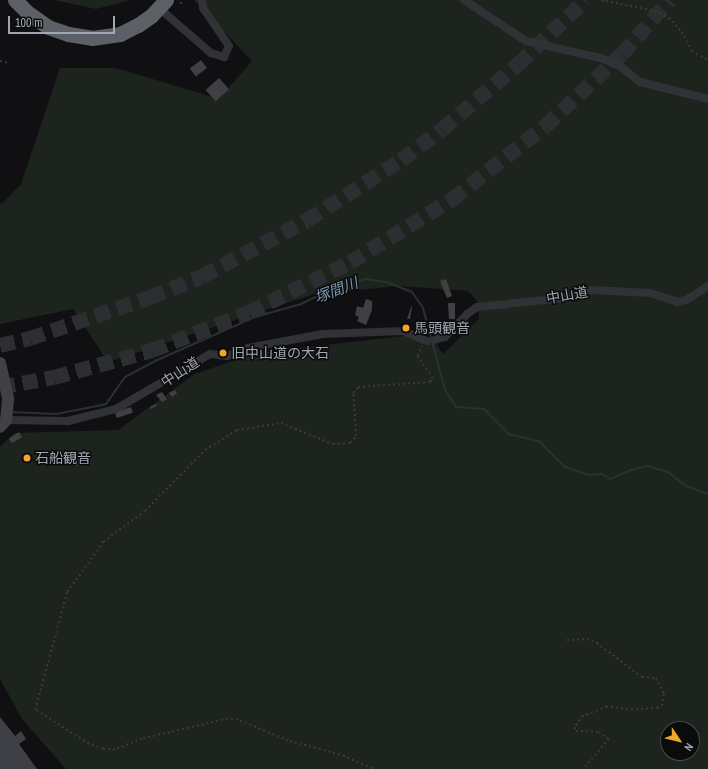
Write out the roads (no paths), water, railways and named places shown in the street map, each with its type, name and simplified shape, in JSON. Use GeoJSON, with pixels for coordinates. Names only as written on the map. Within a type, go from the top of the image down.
{"type":"FeatureCollection","features":[{"type":"Feature","properties":{"kind":"highway"},"geometry":{"type":"LineString","coordinates":[[15,0],[28,13],[48,27],[68,34],[92,38],[120,34],[138,26],[171,2]]}},
{"type":"Feature","properties":{"kind":"street"},"geometry":{"type":"LineString","coordinates":[[171,2],[211,53],[224,57],[229,46],[203,8],[202,0]]}},
{"type":"Feature","properties":{"kind":"street"},"geometry":{"type":"LineString","coordinates":[[464,0],[526,41],[601,58],[620,67],[640,82],[708,99]]}},
{"type":"Feature","properties":{"kind":"street","name":"中山道"},"geometry":{"type":"LineString","coordinates":[[5,419],[68,421],[116,409],[210,354],[227,356],[248,348],[323,334],[403,331],[430,340],[445,337],[467,314],[482,306],[565,298],[591,290],[650,293],[677,302],[686,300],[708,286]]}},
{"type":"Feature","properties":{"kind":"street"},"geometry":{"type":"LineString","coordinates":[[0,363],[4,373],[5,419]]}},
{"type":"Feature","properties":{"kind":"waterway","name":"塚間川"},"geometry":{"type":"LineString","coordinates":[[10,412],[56,414],[106,404],[125,377],[155,361],[255,317],[301,304],[336,287],[366,279],[386,282],[412,292],[423,308],[445,390],[456,407],[484,409],[509,434],[540,442],[565,467],[588,475],[602,474],[610,479],[631,470],[647,466],[668,472],[686,486],[708,494]]}},
{"type":"Feature","properties":{"kind":"tunnel"},"geometry":{"type":"LineString","coordinates":[[0,345],[30,338],[150,297],[202,276],[307,220],[401,160],[442,129],[518,64],[585,0]]}},
{"type":"Feature","properties":{"kind":"tunnel"},"geometry":{"type":"LineString","coordinates":[[0,387],[54,377],[152,350],[249,312],[350,262],[452,199],[545,126],[622,54],[669,0]]}},
{"type":"Feature","properties":{"kind":"place","name":"馬頭観音"},"geometry":{"type":"Point","coordinates":[406,328]}},
{"type":"Feature","properties":{"kind":"place","name":"旧中山道の大石"},"geometry":{"type":"Point","coordinates":[223,353]}},
{"type":"Feature","properties":{"kind":"place","name":"石船観音"},"geometry":{"type":"Point","coordinates":[27,458]}}]}
